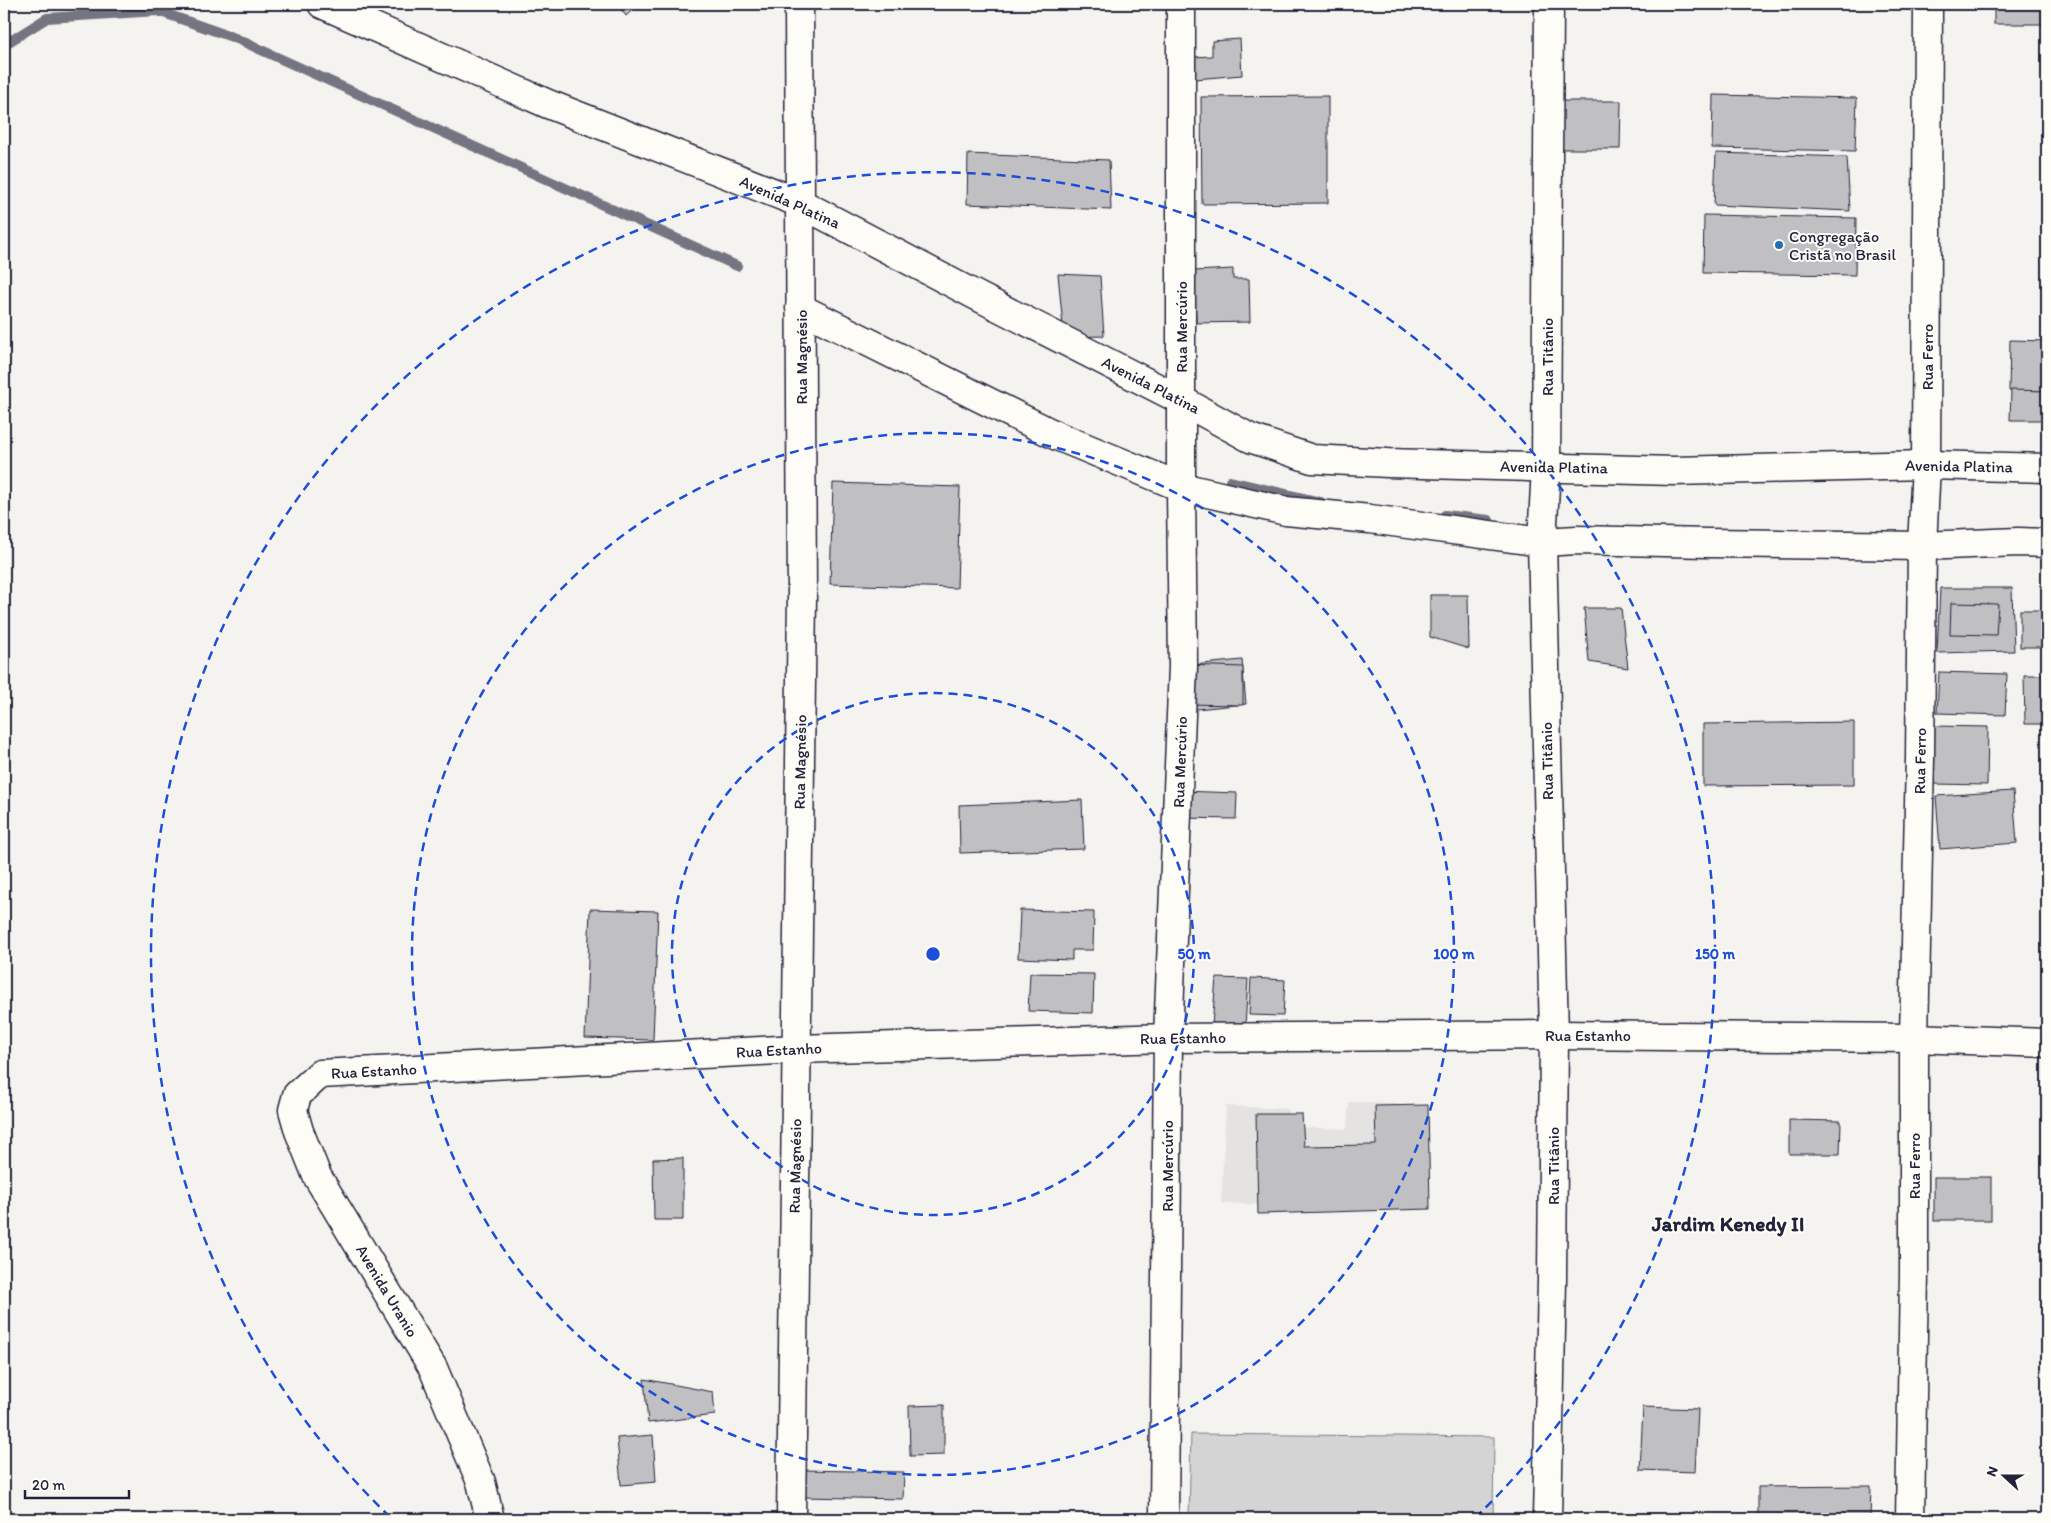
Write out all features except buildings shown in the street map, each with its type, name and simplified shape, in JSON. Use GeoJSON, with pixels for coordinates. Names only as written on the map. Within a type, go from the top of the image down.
{"type":"FeatureCollection","features":[{"type":"Feature","properties":{"kind":"street","name":"Avenida Platina"},"geometry":{"type":"LineString","coordinates":[[322,4],[548,104],[800,203],[1181,400],[1250,438],[1312,459],[1674,471],[1926,465],[2047,468]]}},
{"type":"Feature","properties":{"kind":"street","name":"Rua Magnésio"},"geometry":{"type":"LineString","coordinates":[[791,1519],[802,595],[799,4]]}},
{"type":"Feature","properties":{"kind":"street","name":"Rua Mercúrio"},"geometry":{"type":"LineString","coordinates":[[1164,1519],[1168,1038],[1183,666],[1181,4]]}},
{"type":"Feature","properties":{"kind":"street","name":"Rua Titânio"},"geometry":{"type":"LineString","coordinates":[[1547,1519],[1552,1290],[1554,1035],[1542,542],[1546,467],[1549,4]]}},
{"type":"Feature","properties":{"kind":"street","name":"Rua Ferro"},"geometry":{"type":"LineString","coordinates":[[1910,1519],[1914,1273],[1914,1038],[1922,546],[1926,465],[1928,4]]}},
{"type":"Feature","properties":{"kind":"street"},"geometry":{"type":"LineString","coordinates":[[800,308],[1057,436],[1181,488],[1286,511],[1542,542],[1577,540],[1708,544],[1922,546],[2018,542],[2047,543]]}},
{"type":"Feature","properties":{"kind":"street","name":"Rua Estanho"},"geometry":{"type":"LineString","coordinates":[[320,1074],[797,1049],[1168,1038],[1554,1035],[1914,1038],[2047,1043]]}},
{"type":"Feature","properties":{"kind":"street","name":"Avenida Uranio"},"geometry":{"type":"LineString","coordinates":[[320,1074],[297,1095],[293,1110],[298,1131],[316,1176],[432,1368],[481,1482],[490,1519]]}},
{"type":"Feature","properties":{"kind":"shaded area"},"geometry":{"type":"Polygon","coordinates":[[[1349,1102],[1396,1103],[1392,1203],[1352,1208],[1221,1203],[1226,1106],[1288,1109],[1287,1127],[1347,1129],[1349,1102]]]}},
{"type":"Feature","properties":{"kind":"shaded area"},"geometry":{"type":"Polygon","coordinates":[[[1191,1434],[1494,1437],[1493,1519],[1189,1519],[1191,1434]]]}},
{"type":"Feature","properties":{"kind":"waterway"},"geometry":{"type":"LineString","coordinates":[[4,45],[47,18],[158,11],[235,38],[737,266]]}},
{"type":"Feature","properties":{"kind":"waterway"},"geometry":{"type":"LineString","coordinates":[[1230,481],[1321,502]]}},
{"type":"Feature","properties":{"kind":"waterway"},"geometry":{"type":"LineString","coordinates":[[1445,515],[1489,520]]}},
{"type":"Feature","properties":{"kind":"place","name":"Congregação Cristã no Brasil"},"geometry":{"type":"Point","coordinates":[1779,245]}},
{"type":"Feature","properties":{"kind":"district","name":"Jardim Kenedy II"},"geometry":{"type":"Point","coordinates":[1728,1223]}}]}
